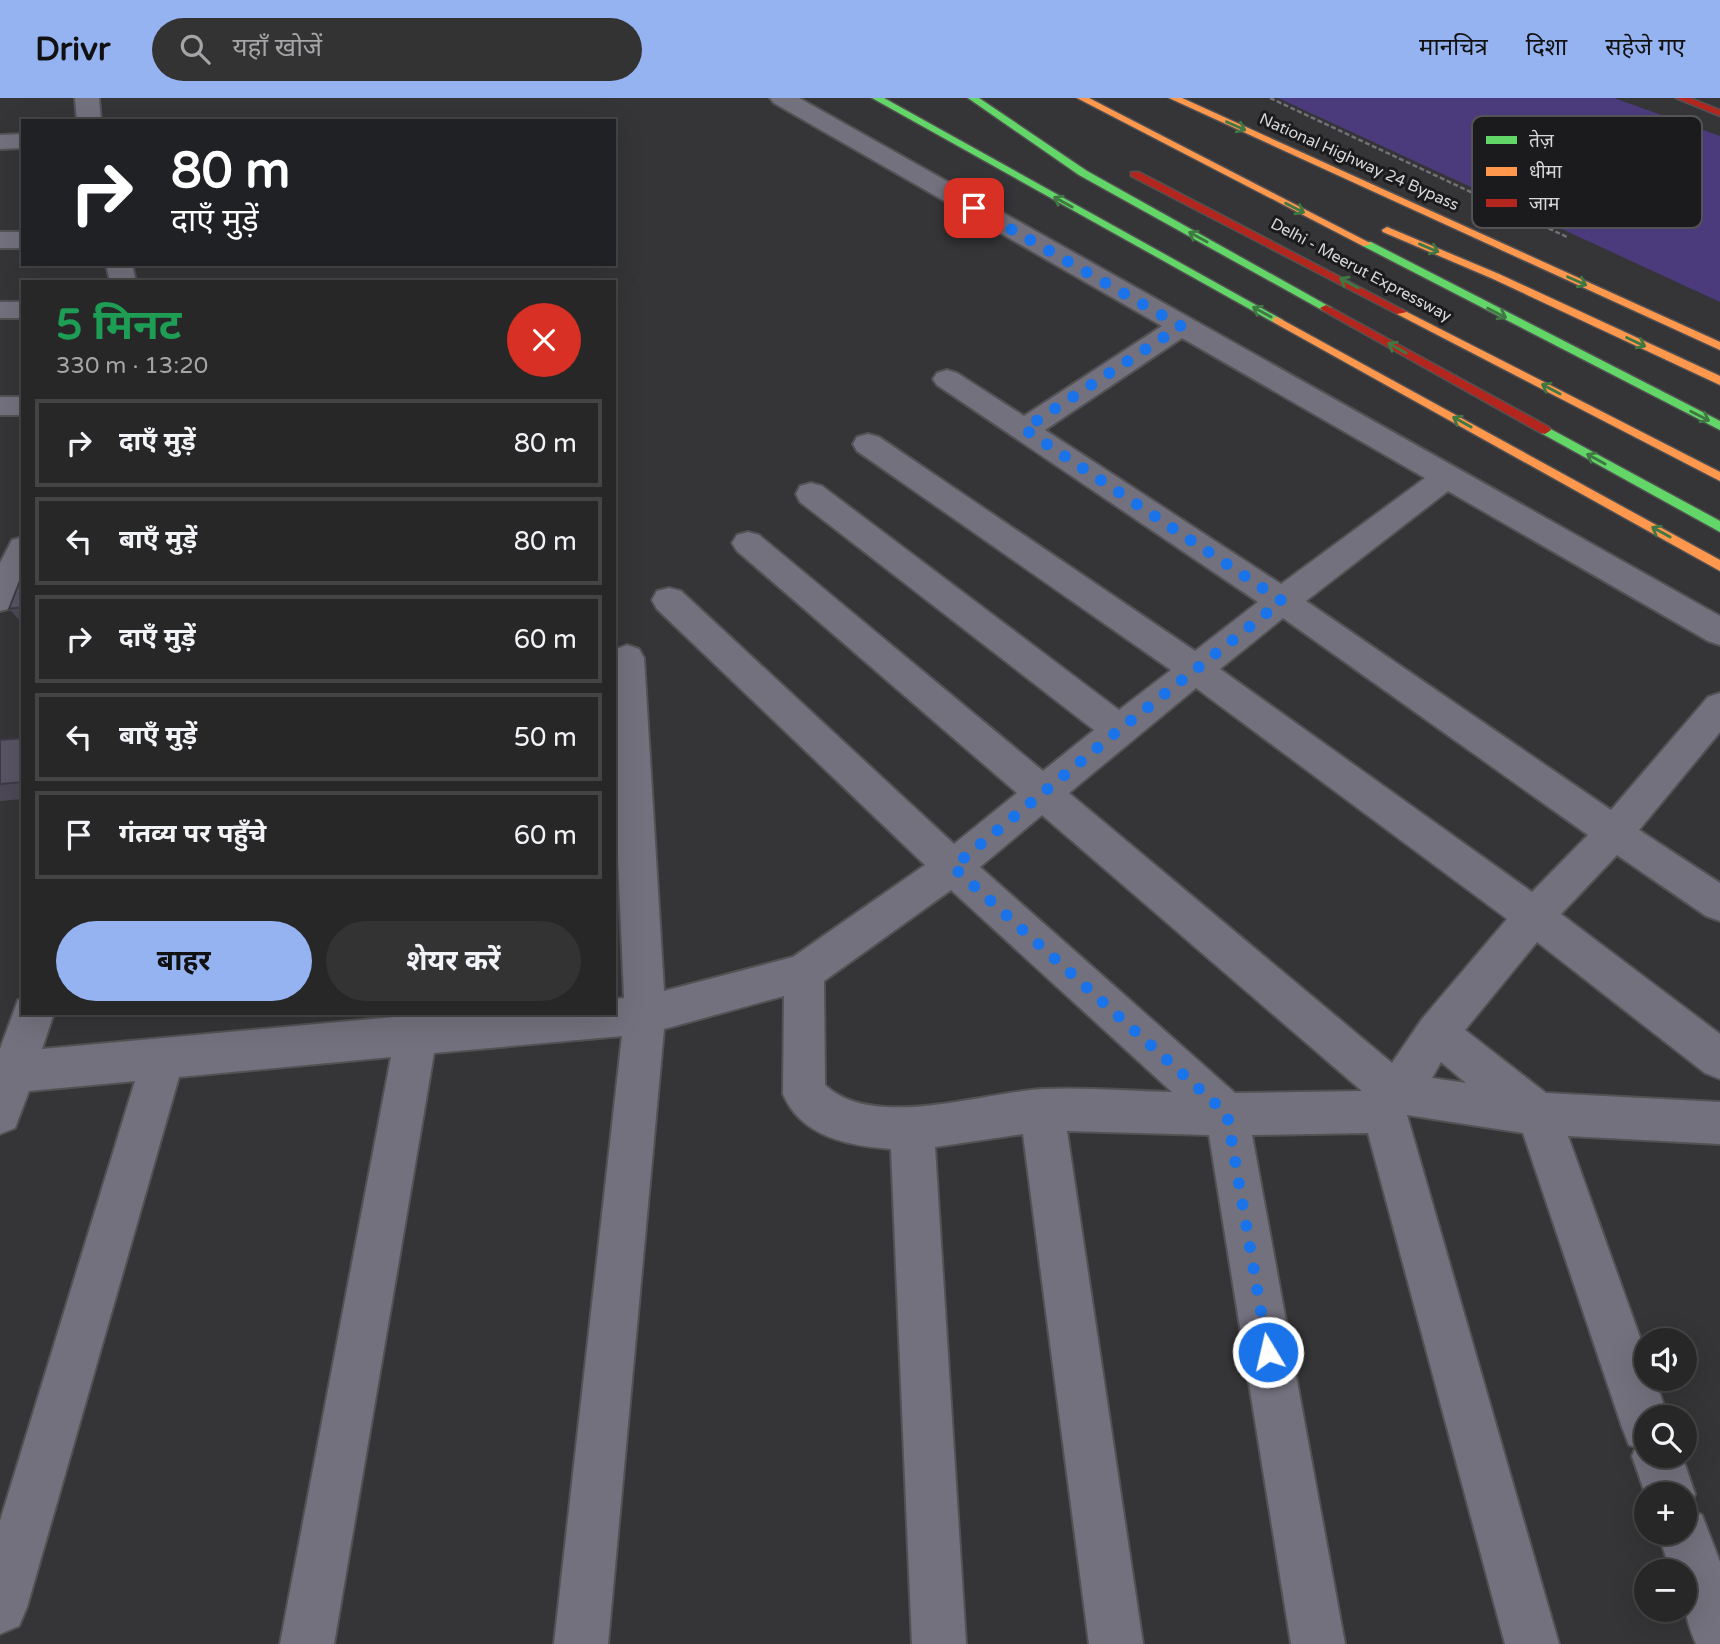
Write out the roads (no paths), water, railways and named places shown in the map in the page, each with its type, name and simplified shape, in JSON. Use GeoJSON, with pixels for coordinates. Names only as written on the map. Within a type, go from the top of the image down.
{"type":"FeatureCollection","features":[{"type":"Feature","properties":{"kind":"main road"},"geometry":{"type":"LineString","coordinates":[[877,98],[1720,566]]}},
{"type":"Feature","properties":{"kind":"main road"},"geometry":{"type":"LineString","coordinates":[[973,98],[1083,173],[1720,527]]}},
{"type":"Feature","properties":{"kind":"main road"},"geometry":{"type":"LineString","coordinates":[[982,98],[1056,135]]}},
{"type":"Feature","properties":{"kind":"main road","name":"Delhi - Meerut Expressway"},"geometry":{"type":"LineString","coordinates":[[1082,98],[1720,426]]}},
{"type":"Feature","properties":{"kind":"main road","name":"National Highway 24 Bypass"},"geometry":{"type":"LineString","coordinates":[[1174,98],[1720,346]]}},
{"type":"Feature","properties":{"kind":"main road"},"geometry":{"type":"LineString","coordinates":[[1681,98],[1720,113]]}},
{"type":"Feature","properties":{"kind":"main road"},"geometry":{"type":"LineString","coordinates":[[1118,116],[1319,201]]}},
{"type":"Feature","properties":{"kind":"main road","name":"Delhi - Meerut Expressway"},"geometry":{"type":"LineString","coordinates":[[1118,165],[1720,477]]}},
{"type":"Feature","properties":{"kind":"main road"},"geometry":{"type":"LineString","coordinates":[[1369,222],[1495,276],[1720,382]]}},
{"type":"Feature","properties":{"kind":"street"},"geometry":{"type":"LineString","coordinates":[[87,98],[89,119]]}},
{"type":"Feature","properties":{"kind":"street"},"geometry":{"type":"LineString","coordinates":[[782,98],[1720,632]]}},
{"type":"Feature","properties":{"kind":"street"},"geometry":{"type":"LineString","coordinates":[[0,142],[21,141]]}},
{"type":"Feature","properties":{"kind":"street"},"geometry":{"type":"LineString","coordinates":[[0,240],[21,240]]}},
{"type":"Feature","properties":{"kind":"street"},"geometry":{"type":"LineString","coordinates":[[0,310],[21,310]]}},
{"type":"Feature","properties":{"kind":"street"},"geometry":{"type":"LineString","coordinates":[[1024,429],[1181,326]]}},
{"type":"Feature","properties":{"kind":"street"},"geometry":{"type":"LineString","coordinates":[[947,379],[1282,601],[1720,904]]}},
{"type":"Feature","properties":{"kind":"street"},"geometry":{"type":"LineString","coordinates":[[0,407],[21,406]]}},
{"type":"Feature","properties":{"kind":"street"},"geometry":{"type":"LineString","coordinates":[[868,443],[1196,670],[1534,916],[1720,1059]]}},
{"type":"Feature","properties":{"kind":"street"},"geometry":{"type":"LineString","coordinates":[[8,1073],[645,1015],[804,972],[953,867],[1119,730],[1282,601],[1446,478]]}},
{"type":"Feature","properties":{"kind":"street"},"geometry":{"type":"LineString","coordinates":[[811,494],[1119,730]]}},
{"type":"Feature","properties":{"kind":"street"},"geometry":{"type":"LineString","coordinates":[[748,543],[1044,793],[1390,1102],[1532,1644]]}},
{"type":"Feature","properties":{"kind":"street"},"geometry":{"type":"LineString","coordinates":[[0,599],[21,552]]}},
{"type":"Feature","properties":{"kind":"street"},"geometry":{"type":"LineString","coordinates":[[669,600],[953,867],[1227,1114],[1318,1644]]}},
{"type":"Feature","properties":{"kind":"street"},"geometry":{"type":"LineString","coordinates":[[581,1644],[645,1015],[626,874],[627,658]]}},
{"type":"Feature","properties":{"kind":"street"},"geometry":{"type":"LineString","coordinates":[[1390,1102],[1437,1032],[1534,916],[1614,833],[1720,707]]}},
{"type":"Feature","properties":{"kind":"street"},"geometry":{"type":"LineString","coordinates":[[804,972],[804,1094],[818,1110],[837,1121],[912,1129],[1042,1110],[1227,1114],[1390,1102],[1538,1114],[1720,1123]]}},
{"type":"Feature","properties":{"kind":"street"},"geometry":{"type":"LineString","coordinates":[[0,1113],[8,1073],[32,1015]]}},
{"type":"Feature","properties":{"kind":"street"},"geometry":{"type":"LineString","coordinates":[[1437,1032],[1538,1114],[1639,1405]]}},
{"type":"Feature","properties":{"kind":"street"},"geometry":{"type":"LineString","coordinates":[[307,1644],[416,1034]]}},
{"type":"Feature","properties":{"kind":"street"},"geometry":{"type":"LineString","coordinates":[[0,1607],[163,1060]]}},
{"type":"Feature","properties":{"kind":"street"},"geometry":{"type":"LineString","coordinates":[[1042,1110],[1116,1644]]}},
{"type":"Feature","properties":{"kind":"street"},"geometry":{"type":"LineString","coordinates":[[912,1129],[939,1644]]}},
{"type":"Feature","properties":{"kind":"street"},"geometry":{"type":"LineString","coordinates":[[1688,1545],[1720,1638]]}}]}
